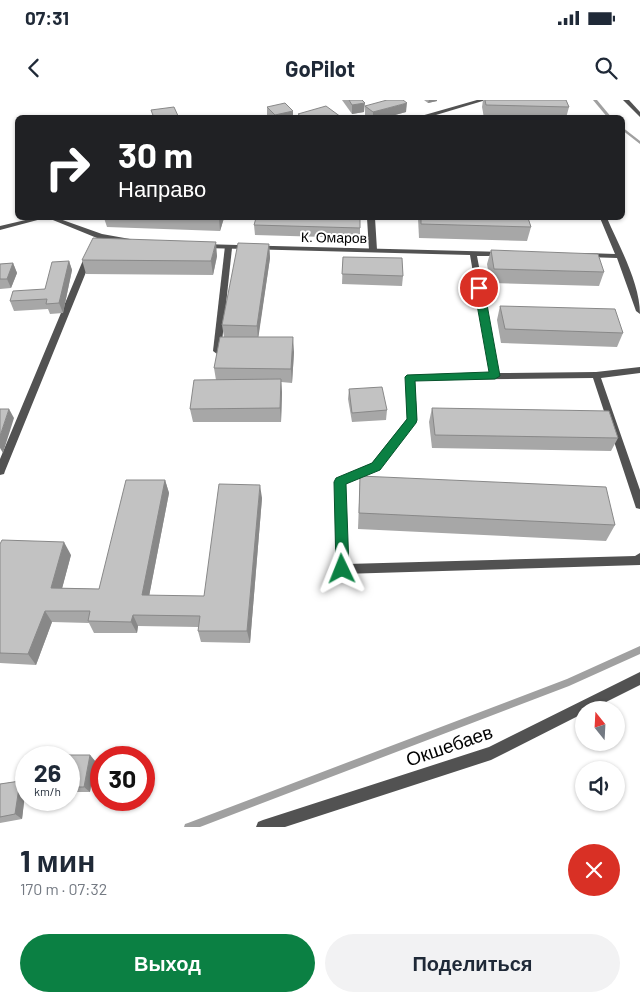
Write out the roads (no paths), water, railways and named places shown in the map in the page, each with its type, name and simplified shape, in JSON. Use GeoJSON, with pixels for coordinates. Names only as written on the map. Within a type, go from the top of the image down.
{"type":"FeatureCollection","features":[{"type":"Feature","properties":{"kind":"street"},"geometry":{"type":"LineString","coordinates":[[428,115],[483,100]]}},
{"type":"Feature","properties":{"kind":"street"},"geometry":{"type":"LineString","coordinates":[[626,100],[640,115]]}},
{"type":"Feature","properties":{"kind":"street"},"geometry":{"type":"LineString","coordinates":[[0,228],[33,220]]}},
{"type":"Feature","properties":{"kind":"street"},"geometry":{"type":"LineString","coordinates":[[56,220],[96,242],[140,242]]}},
{"type":"Feature","properties":{"kind":"street"},"geometry":{"type":"LineString","coordinates":[[371,220],[373,250]]}},
{"type":"Feature","properties":{"kind":"street"},"geometry":{"type":"LineString","coordinates":[[604,220],[620,256],[640,311]]}},
{"type":"Feature","properties":{"kind":"street"},"geometry":{"type":"LineString","coordinates":[[0,471],[96,242]]}},
{"type":"Feature","properties":{"kind":"street","name":"К. Омаров"},"geometry":{"type":"LineString","coordinates":[[198,246],[512,254]]}},
{"type":"Feature","properties":{"kind":"street"},"geometry":{"type":"LineString","coordinates":[[217,351],[228,248]]}},
{"type":"Feature","properties":{"kind":"street"},"geometry":{"type":"LineString","coordinates":[[473,253],[495,376]]}},
{"type":"Feature","properties":{"kind":"street"},"geometry":{"type":"LineString","coordinates":[[581,255],[620,256]]}},
{"type":"Feature","properties":{"kind":"street"},"geometry":{"type":"LineString","coordinates":[[640,370],[596,375],[410,377],[412,420],[376,466],[340,482],[342,569],[638,561],[640,558]]}},
{"type":"Feature","properties":{"kind":"street"},"geometry":{"type":"LineString","coordinates":[[596,375],[640,505]]}},
{"type":"Feature","properties":{"kind":"street","name":"Окшебаев"},"geometry":{"type":"LineString","coordinates":[[263,827],[491,753],[640,678]]}},
{"type":"Feature","properties":{"kind":"waterway"},"geometry":{"type":"LineString","coordinates":[[595,100],[608,115]]}},
{"type":"Feature","properties":{"kind":"waterway"},"geometry":{"type":"LineString","coordinates":[[625,130],[640,143]]}},
{"type":"Feature","properties":{"kind":"waterway"},"geometry":{"type":"LineString","coordinates":[[188,827],[569,682],[640,650]]}}]}
